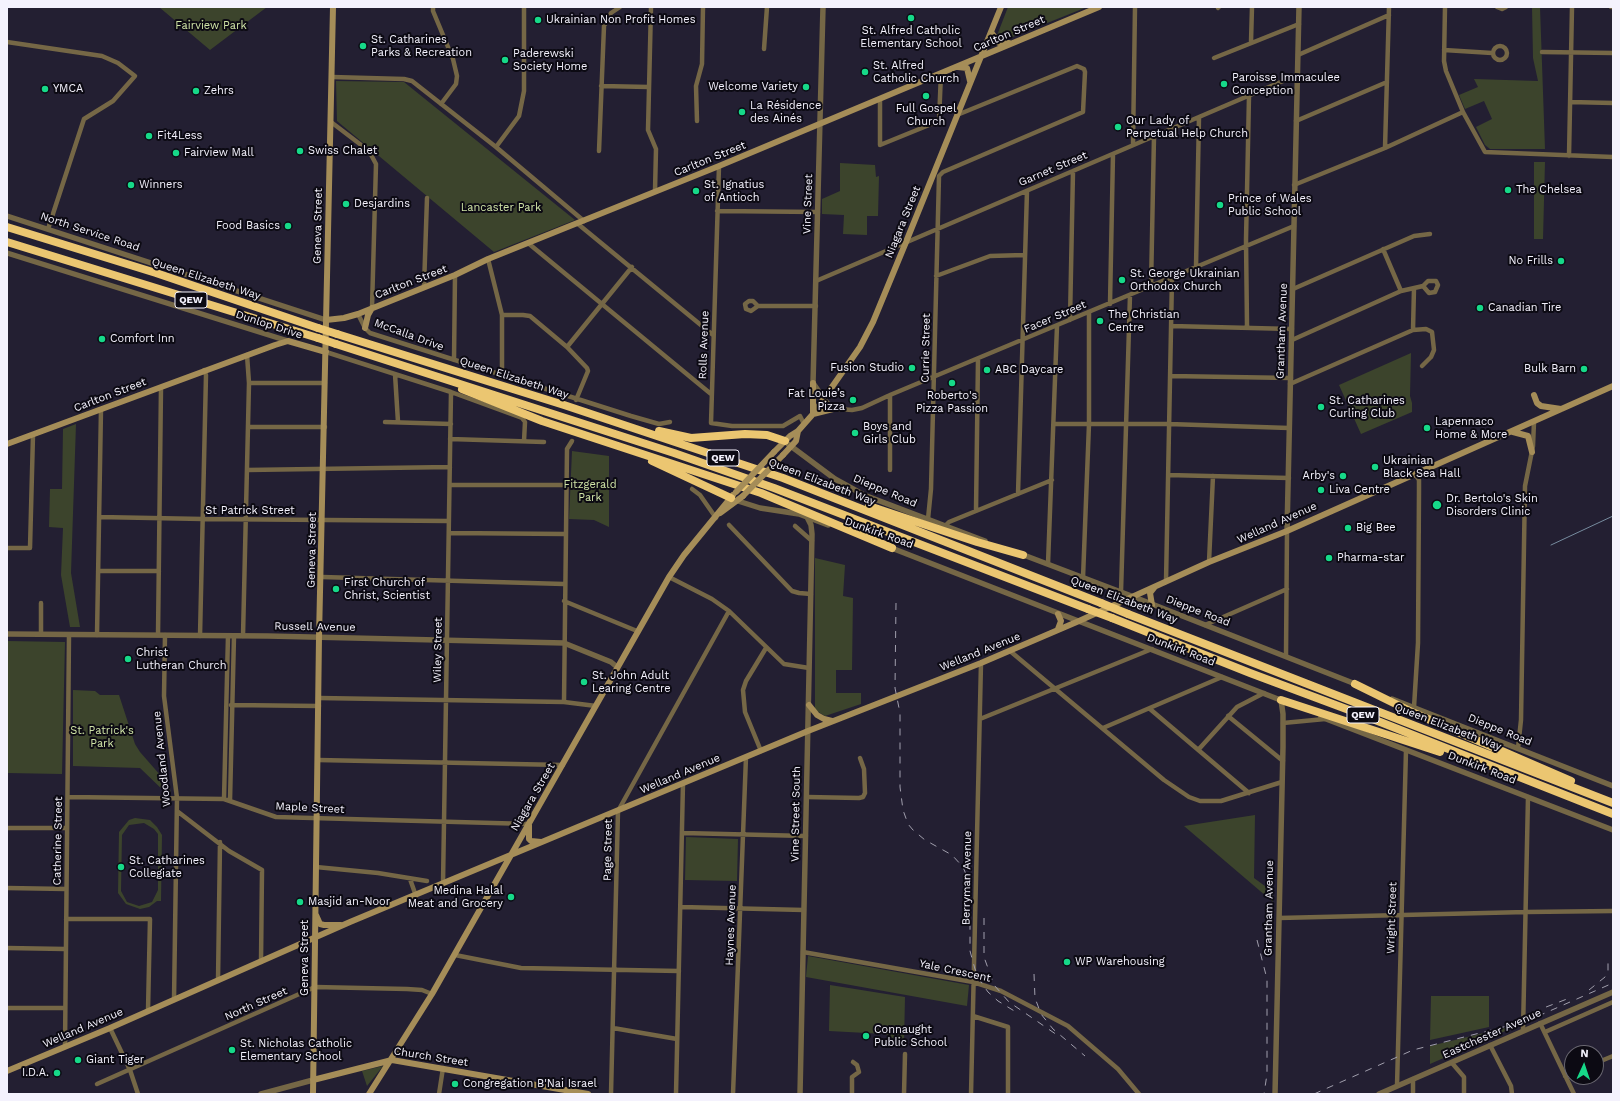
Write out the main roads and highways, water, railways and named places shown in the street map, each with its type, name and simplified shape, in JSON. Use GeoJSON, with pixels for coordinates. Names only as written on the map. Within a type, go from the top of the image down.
{"type":"FeatureCollection","features":[{"type":"Feature","properties":{"kind":"highway","name":"Queen Elizabeth Way"},"geometry":{"type":"LineString","coordinates":[[7,227],[161,275],[318,328],[564,405],[686,445],[810,489],[1613,803]]}},
{"type":"Feature","properties":{"kind":"highway","name":"Queen Elizabeth Way"},"geometry":{"type":"LineString","coordinates":[[7,242],[318,338],[674,453],[774,488],[1112,618],[1250,673],[1365,716],[1613,814]]}},
{"type":"Feature","properties":{"kind":"highway"},"geometry":{"type":"LineString","coordinates":[[7,246],[64,260]]}},
{"type":"Feature","properties":{"kind":"highway"},"geometry":{"type":"LineString","coordinates":[[446,380],[468,393],[542,420],[768,495],[892,548]]}},
{"type":"Feature","properties":{"kind":"highway"},"geometry":{"type":"LineString","coordinates":[[564,405],[584,409],[666,433],[691,438],[745,434],[767,435],[776,437],[788,444]]}},
{"type":"Feature","properties":{"kind":"highway"},"geometry":{"type":"LineString","coordinates":[[618,445],[735,497]]}},
{"type":"Feature","properties":{"kind":"highway"},"geometry":{"type":"LineString","coordinates":[[810,489],[859,502],[977,542],[1023,555]]}},
{"type":"Feature","properties":{"kind":"highway"},"geometry":{"type":"LineString","coordinates":[[1355,684],[1414,713],[1574,782],[1613,803]]}},
{"type":"Feature","properties":{"kind":"highway"},"geometry":{"type":"LineString","coordinates":[[1281,700],[1445,753],[1466,757]]}},
{"type":"Feature","properties":{"kind":"main road","name":"Geneva Street"},"geometry":{"type":"LineString","coordinates":[[313,1094],[319,637],[322,577],[333,7]]}},
{"type":"Feature","properties":{"kind":"main road","name":"Niagara Street"},"geometry":{"type":"LineString","coordinates":[[735,497],[743,496],[783,455],[788,444],[813,414],[860,347],[873,322],[1001,7]]}},
{"type":"Feature","properties":{"kind":"main road","name":"Carlton Street"},"geometry":{"type":"LineString","coordinates":[[326,320],[340,319],[358,314],[455,275],[488,259],[719,166],[1099,7]]}},
{"type":"Feature","properties":{"kind":"main road"},"geometry":{"type":"LineString","coordinates":[[991,32],[999,43],[1011,43]]}},
{"type":"Feature","properties":{"kind":"main road"},"geometry":{"type":"LineString","coordinates":[[956,67],[967,68],[970,85]]}},
{"type":"Feature","properties":{"kind":"main road"},"geometry":{"type":"LineString","coordinates":[[364,328],[372,308]]}},
{"type":"Feature","properties":{"kind":"main road","name":"Carlton Street"},"geometry":{"type":"LineString","coordinates":[[7,444],[101,410],[204,370],[288,341]]}},
{"type":"Feature","properties":{"kind":"main road","name":"Dunlop Drive"},"geometry":{"type":"LineString","coordinates":[[288,341],[326,352]]}},
{"type":"Feature","properties":{"kind":"main road"},"geometry":{"type":"LineString","coordinates":[[813,383],[813,414],[833,409],[840,409]]}},
{"type":"Feature","properties":{"kind":"main road","name":"Welland Avenue"},"geometry":{"type":"LineString","coordinates":[[7,1071],[316,939],[350,922],[416,896],[832,721],[981,663],[1134,597],[1209,562],[1287,530],[1513,432],[1613,386]]}},
{"type":"Feature","properties":{"kind":"main road"},"geometry":{"type":"LineString","coordinates":[[1534,395],[1537,403],[1541,406],[1563,409]]}},
{"type":"Feature","properties":{"kind":"main road"},"geometry":{"type":"LineString","coordinates":[[1513,432],[1528,436],[1532,452]]}},
{"type":"Feature","properties":{"kind":"main road","name":"Niagara Street"},"geometry":{"type":"LineString","coordinates":[[368,1094],[392,1060],[455,955],[637,631],[669,577],[684,554],[720,513],[722,507],[735,497],[774,452],[788,444]]}},
{"type":"Feature","properties":{"kind":"main road"},"geometry":{"type":"LineString","coordinates":[[1152,605],[1150,593],[1154,588]]}},
{"type":"Feature","properties":{"kind":"main road"},"geometry":{"type":"LineString","coordinates":[[1058,614],[1061,622],[1058,629]]}},
{"type":"Feature","properties":{"kind":"main road"},"geometry":{"type":"LineString","coordinates":[[809,705],[817,715],[832,721]]}},
{"type":"Feature","properties":{"kind":"main road"},"geometry":{"type":"LineString","coordinates":[[529,824],[529,839],[531,841],[546,841]]}},
{"type":"Feature","properties":{"kind":"main road"},"geometry":{"type":"LineString","coordinates":[[315,913],[320,924],[325,926],[350,922]]}},
{"type":"Feature","properties":{"kind":"main road","name":"Church Street"},"geometry":{"type":"LineString","coordinates":[[313,1080],[392,1060],[443,1068],[551,1091],[588,1094]]}},
{"type":"Feature","properties":{"kind":"waterway"},"geometry":{"type":"LineString","coordinates":[[1551,545],[1613,516]]}},
{"type":"Feature","properties":{"kind":"railway"},"geometry":{"type":"LineString","coordinates":[[896,603],[895,688],[900,713],[900,787],[903,810],[908,824],[913,830],[925,840],[952,855],[963,867],[968,879],[970,892],[970,951],[975,969],[988,992],[998,1001],[1016,1012]]}},
{"type":"Feature","properties":{"kind":"railway"},"geometry":{"type":"LineString","coordinates":[[984,918],[984,957],[994,985],[1009,1002],[1060,1037]]}},
{"type":"Feature","properties":{"kind":"railway"},"geometry":{"type":"LineString","coordinates":[[1257,940],[1267,979],[1267,1074],[1264,1094]]}},
{"type":"Feature","properties":{"kind":"railway"},"geometry":{"type":"LineString","coordinates":[[1589,990],[1605,977],[1608,972],[1608,961]]}},
{"type":"Feature","properties":{"kind":"railway"},"geometry":{"type":"LineString","coordinates":[[1034,974],[1035,998],[1041,1014],[1053,1029],[1085,1056]]}},
{"type":"Feature","properties":{"kind":"railway"},"geometry":{"type":"LineString","coordinates":[[1314,1094],[1413,1050],[1527,1021],[1613,983]]}},
{"type":"Feature","properties":{"kind":"railway"},"geometry":{"type":"LineString","coordinates":[[1533,1012],[1567,999]]}},
{"type":"Feature","properties":{"kind":"place","name":"St. Alfred Catholic Elementary School"},"geometry":{"type":"Point","coordinates":[911,18]}},
{"type":"Feature","properties":{"kind":"place","name":"Ukrainian Non Profit Homes"},"geometry":{"type":"Point","coordinates":[538,20]}},
{"type":"Feature","properties":{"kind":"place","name":"St. Catharines Parks & Recreation"},"geometry":{"type":"Point","coordinates":[363,46]}},
{"type":"Feature","properties":{"kind":"place","name":"Paderewski Society Home"},"geometry":{"type":"Point","coordinates":[505,60]}},
{"type":"Feature","properties":{"kind":"place","name":"St. Alfred Catholic Church"},"geometry":{"type":"Point","coordinates":[865,72]}},
{"type":"Feature","properties":{"kind":"place","name":"Paroisse Immaculee Conception"},"geometry":{"type":"Point","coordinates":[1224,84]}},
{"type":"Feature","properties":{"kind":"place","name":"Welcome Variety"},"geometry":{"type":"Point","coordinates":[806,87]}},
{"type":"Feature","properties":{"kind":"place","name":"YMCA"},"geometry":{"type":"Point","coordinates":[45,89]}},
{"type":"Feature","properties":{"kind":"place","name":"Zehrs"},"geometry":{"type":"Point","coordinates":[196,91]}},
{"type":"Feature","properties":{"kind":"place","name":"Full Gospel Church"},"geometry":{"type":"Point","coordinates":[926,96]}},
{"type":"Feature","properties":{"kind":"place","name":"La Résidence des Ainés"},"geometry":{"type":"Point","coordinates":[742,112]}},
{"type":"Feature","properties":{"kind":"place","name":"Our Lady of Perpetual Help Church"},"geometry":{"type":"Point","coordinates":[1118,127]}},
{"type":"Feature","properties":{"kind":"place","name":"Fit4Less"},"geometry":{"type":"Point","coordinates":[149,136]}},
{"type":"Feature","properties":{"kind":"place","name":"Swiss Chalet"},"geometry":{"type":"Point","coordinates":[300,151]}},
{"type":"Feature","properties":{"kind":"place","name":"Fairview Mall"},"geometry":{"type":"Point","coordinates":[176,153]}},
{"type":"Feature","properties":{"kind":"place","name":"Winners"},"geometry":{"type":"Point","coordinates":[131,185]}},
{"type":"Feature","properties":{"kind":"place","name":"The Chelsea"},"geometry":{"type":"Point","coordinates":[1508,190]}},
{"type":"Feature","properties":{"kind":"place","name":"St. Ignatius of Antioch"},"geometry":{"type":"Point","coordinates":[696,191]}},
{"type":"Feature","properties":{"kind":"place","name":"Desjardins"},"geometry":{"type":"Point","coordinates":[346,204]}},
{"type":"Feature","properties":{"kind":"place","name":"Prince of Wales Public School"},"geometry":{"type":"Point","coordinates":[1220,205]}},
{"type":"Feature","properties":{"kind":"place","name":"Food Basics"},"geometry":{"type":"Point","coordinates":[288,226]}},
{"type":"Feature","properties":{"kind":"place","name":"No Frills"},"geometry":{"type":"Point","coordinates":[1561,261]}},
{"type":"Feature","properties":{"kind":"place","name":"St. George Ukrainian Orthodox Church"},"geometry":{"type":"Point","coordinates":[1122,280]}},
{"type":"Feature","properties":{"kind":"place","name":"Canadian Tire"},"geometry":{"type":"Point","coordinates":[1480,308]}},
{"type":"Feature","properties":{"kind":"place","name":"The Christian Centre"},"geometry":{"type":"Point","coordinates":[1100,321]}},
{"type":"Feature","properties":{"kind":"place","name":"Comfort Inn"},"geometry":{"type":"Point","coordinates":[102,339]}},
{"type":"Feature","properties":{"kind":"place","name":"Fusion Studio"},"geometry":{"type":"Point","coordinates":[912,368]}},
{"type":"Feature","properties":{"kind":"place","name":"Bulk Barn"},"geometry":{"type":"Point","coordinates":[1584,369]}},
{"type":"Feature","properties":{"kind":"place","name":"ABC Daycare"},"geometry":{"type":"Point","coordinates":[987,370]}},
{"type":"Feature","properties":{"kind":"place","name":"Roberto's Pizza Passion"},"geometry":{"type":"Point","coordinates":[952,383]}},
{"type":"Feature","properties":{"kind":"place","name":"Fat Louie’s Pizza"},"geometry":{"type":"Point","coordinates":[853,400]}},
{"type":"Feature","properties":{"kind":"place","name":"St. Catharines Curling Club"},"geometry":{"type":"Point","coordinates":[1321,407]}},
{"type":"Feature","properties":{"kind":"place","name":"Lapennaco Home & More"},"geometry":{"type":"Point","coordinates":[1427,428]}},
{"type":"Feature","properties":{"kind":"place","name":"Boys and Girls Club"},"geometry":{"type":"Point","coordinates":[855,433]}},
{"type":"Feature","properties":{"kind":"place","name":"Ukrainian Black Sea Hall"},"geometry":{"type":"Point","coordinates":[1375,467]}},
{"type":"Feature","properties":{"kind":"place","name":"Arby's"},"geometry":{"type":"Point","coordinates":[1343,476]}},
{"type":"Feature","properties":{"kind":"place","name":"Liva Centre"},"geometry":{"type":"Point","coordinates":[1321,490]}},
{"type":"Feature","properties":{"kind":"place","name":"Dr. Bertolo's Skin Disorders Clinic"},"geometry":{"type":"Point","coordinates":[1437,505]}},
{"type":"Feature","properties":{"kind":"place","name":"Big Bee"},"geometry":{"type":"Point","coordinates":[1348,528]}},
{"type":"Feature","properties":{"kind":"place","name":"Pharma-star"},"geometry":{"type":"Point","coordinates":[1329,558]}},
{"type":"Feature","properties":{"kind":"place","name":"First Church of Christ, Scientist"},"geometry":{"type":"Point","coordinates":[336,589]}},
{"type":"Feature","properties":{"kind":"place","name":"Christ Lutheran Church"},"geometry":{"type":"Point","coordinates":[128,659]}},
{"type":"Feature","properties":{"kind":"place","name":"St. John Adult Learing Centre"},"geometry":{"type":"Point","coordinates":[584,682]}},
{"type":"Feature","properties":{"kind":"place","name":"St. Catharines Collegiate"},"geometry":{"type":"Point","coordinates":[121,867]}},
{"type":"Feature","properties":{"kind":"place","name":"Medina Halal Meat and Grocery"},"geometry":{"type":"Point","coordinates":[511,897]}},
{"type":"Feature","properties":{"kind":"place","name":"Masjid an-Noor"},"geometry":{"type":"Point","coordinates":[300,902]}},
{"type":"Feature","properties":{"kind":"place","name":"WP Warehousing"},"geometry":{"type":"Point","coordinates":[1067,962]}},
{"type":"Feature","properties":{"kind":"place","name":"Connaught Public School"},"geometry":{"type":"Point","coordinates":[866,1036]}},
{"type":"Feature","properties":{"kind":"place","name":"St. Nicholas Catholic Elementary School"},"geometry":{"type":"Point","coordinates":[232,1050]}},
{"type":"Feature","properties":{"kind":"place","name":"Giant Tiger"},"geometry":{"type":"Point","coordinates":[78,1060]}},
{"type":"Feature","properties":{"kind":"place","name":"I.D.A."},"geometry":{"type":"Point","coordinates":[57,1073]}},
{"type":"Feature","properties":{"kind":"place","name":"Congregation B'Nai Israel"},"geometry":{"type":"Point","coordinates":[455,1084]}},
{"type":"Feature","properties":{"kind":"park label","name":"Fairview Park"},"geometry":{"type":"Point","coordinates":[211,26]}},
{"type":"Feature","properties":{"kind":"park label","name":"Lancaster Park"},"geometry":{"type":"Point","coordinates":[501,208]}},
{"type":"Feature","properties":{"kind":"park label","name":"Fitzgerald Park"},"geometry":{"type":"Point","coordinates":[590,491]}},
{"type":"Feature","properties":{"kind":"park label","name":"St. Patrick's Park"},"geometry":{"type":"Point","coordinates":[102,737]}}]}
